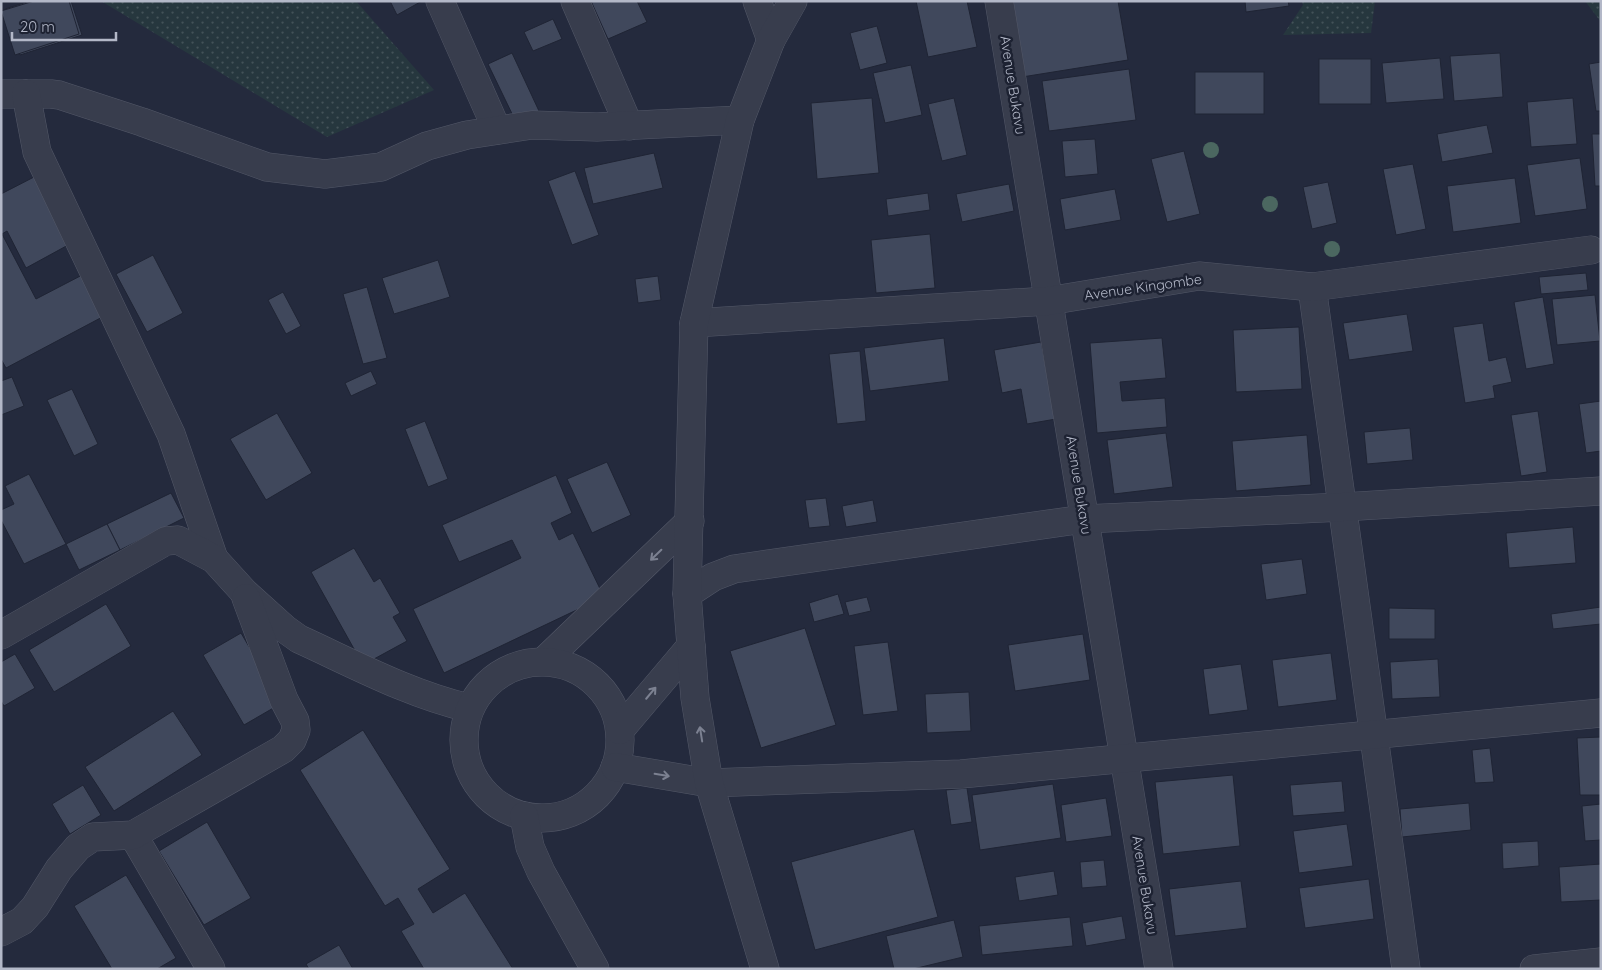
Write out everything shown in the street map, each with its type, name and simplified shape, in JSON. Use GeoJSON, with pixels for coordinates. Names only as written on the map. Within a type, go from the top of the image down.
{"type":"FeatureCollection","features":[{"type":"Feature","properties":{"kind":"street"},"geometry":{"type":"LineString","coordinates":[[440,1],[498,130]]}},
{"type":"Feature","properties":{"kind":"street"},"geometry":{"type":"LineString","coordinates":[[575,1],[629,126]]}},
{"type":"Feature","properties":{"kind":"street"},"geometry":{"type":"LineString","coordinates":[[757,1],[771,40]]}},
{"type":"Feature","properties":{"kind":"street"},"geometry":{"type":"LineString","coordinates":[[764,969],[709,782],[695,698],[688,594],[694,323],[740,120],[771,40],[793,1]]}},
{"type":"Feature","properties":{"kind":"street","name":"Avenue Bukavu"},"geometry":{"type":"LineString","coordinates":[[999,1],[1159,969]]}},
{"type":"Feature","properties":{"kind":"street"},"geometry":{"type":"LineString","coordinates":[[214,559],[171,434],[37,152],[14,94],[59,95],[266,167],[325,174],[381,166],[427,146],[467,135],[532,125],[597,127],[740,120]]}},
{"type":"Feature","properties":{"kind":"street","name":"Avenue Kingombe"},"geometry":{"type":"LineString","coordinates":[[694,323],[1048,301],[1199,276],[1312,287],[1591,250]]}},
{"type":"Feature","properties":{"kind":"street"},"geometry":{"type":"LineString","coordinates":[[1312,287],[1406,969]]}},
{"type":"Feature","properties":{"kind":"street"},"geometry":{"type":"LineString","coordinates":[[688,594],[713,576],[734,569],[1084,519],[1343,507],[1601,491]]}},
{"type":"Feature","properties":{"kind":"street"},"geometry":{"type":"LineString","coordinates":[[544,661],[690,521]]}},
{"type":"Feature","properties":{"kind":"street"},"geometry":{"type":"LineString","coordinates":[[1,635],[166,541],[178,540],[214,559],[244,592],[299,639],[399,685],[445,702],[469,708]]}},
{"type":"Feature","properties":{"kind":"street"},"geometry":{"type":"LineString","coordinates":[[1,932],[22,921],[35,907],[59,869],[78,847],[93,837],[133,835],[284,749],[292,740],[296,730],[295,721],[284,700],[244,592]]}},
{"type":"Feature","properties":{"kind":"street"},"geometry":{"type":"LineString","coordinates":[[620,730],[691,646]]}},
{"type":"Feature","properties":{"kind":"street"},"geometry":{"type":"LineString","coordinates":[[544,661],[562,663],[580,671],[594,681],[607,696],[615,712],[620,730],[620,749],[616,768],[607,784],[594,798],[579,809],[562,816],[543,818],[524,816],[507,810],[481,789],[467,764],[463,736],[469,708],[478,692],[492,678],[507,668],[525,663],[544,661]]}},
{"type":"Feature","properties":{"kind":"street"},"geometry":{"type":"LineString","coordinates":[[616,768],[709,782],[961,774],[1601,713]]}},
{"type":"Feature","properties":{"kind":"street"},"geometry":{"type":"LineString","coordinates":[[524,816],[530,847],[541,872],[595,969]]}},
{"type":"Feature","properties":{"kind":"street"},"geometry":{"type":"LineString","coordinates":[[133,835],[211,969]]}},
{"type":"Feature","properties":{"kind":"street"},"geometry":{"type":"LineString","coordinates":[[1534,969],[1601,962]]}},
{"type":"Feature","properties":{"kind":"shaded area"},"geometry":{"type":"Polygon","coordinates":[[[101,1],[356,1],[434,90],[327,137],[101,1]]]}},
{"type":"Feature","properties":{"kind":"shaded area"},"geometry":{"type":"Polygon","coordinates":[[[1302,1],[1375,1],[1371,33],[1283,35],[1303,5],[1302,1]]]}},
{"type":"Feature","properties":{"kind":"shaded area"},"geometry":{"type":"Polygon","coordinates":[[[1585,1],[1601,1],[1601,22],[1585,1]]]}},
{"type":"Feature","properties":{"kind":"building"},"geometry":{"type":"Polygon","coordinates":[[[30,1],[71,1],[82,35],[20,55],[5,9],[30,1]]]}},
{"type":"Feature","properties":{"kind":"building"},"geometry":{"type":"Polygon","coordinates":[[[34,1],[69,1],[79,34],[15,55],[1,11],[34,1]]]}},
{"type":"Feature","properties":{"kind":"building"},"geometry":{"type":"Polygon","coordinates":[[[390,1],[422,1],[397,15],[390,1]]]}},
{"type":"Feature","properties":{"kind":"building"},"geometry":{"type":"Polygon","coordinates":[[[591,1],[637,1],[647,22],[608,39],[591,1]]]}},
{"type":"Feature","properties":{"kind":"building"},"geometry":{"type":"Polygon","coordinates":[[[916,1],[967,1],[977,47],[928,57],[916,1]]]}},
{"type":"Feature","properties":{"kind":"building"},"geometry":{"type":"Polygon","coordinates":[[[1010,1],[1118,1],[1128,60],[1022,77],[1010,1]]]}},
{"type":"Feature","properties":{"kind":"building"},"geometry":{"type":"Polygon","coordinates":[[[1245,1],[1288,1],[1289,6],[1246,12],[1245,1]]]}},
{"type":"Feature","properties":{"kind":"building"},"geometry":{"type":"Polygon","coordinates":[[[553,19],[562,39],[533,51],[524,32],[553,19]]]}},
{"type":"Feature","properties":{"kind":"building"},"geometry":{"type":"Polygon","coordinates":[[[877,26],[887,63],[860,70],[850,33],[877,26]]]}},
{"type":"Feature","properties":{"kind":"building"},"geometry":{"type":"Polygon","coordinates":[[[512,53],[539,111],[516,122],[488,64],[512,53]]]}},
{"type":"Feature","properties":{"kind":"building"},"geometry":{"type":"Polygon","coordinates":[[[1500,53],[1503,97],[1454,101],[1450,56],[1500,53]]]}},
{"type":"Feature","properties":{"kind":"building"},"geometry":{"type":"Polygon","coordinates":[[[1440,58],[1444,99],[1386,103],[1382,63],[1440,58]]]}},
{"type":"Feature","properties":{"kind":"building"},"geometry":{"type":"Polygon","coordinates":[[[1319,59],[1371,59],[1371,104],[1319,104],[1319,59]]]}},
{"type":"Feature","properties":{"kind":"building"},"geometry":{"type":"Polygon","coordinates":[[[1601,62],[1601,111],[1596,111],[1589,64],[1601,62]]]}},
{"type":"Feature","properties":{"kind":"building"},"geometry":{"type":"Polygon","coordinates":[[[911,65],[922,115],[885,123],[873,73],[911,65]]]}},
{"type":"Feature","properties":{"kind":"building"},"geometry":{"type":"Polygon","coordinates":[[[1129,69],[1136,120],[1049,131],[1042,81],[1129,69]]]}},
{"type":"Feature","properties":{"kind":"building"},"geometry":{"type":"Polygon","coordinates":[[[1195,72],[1264,72],[1264,114],[1195,114],[1195,72]]]}},
{"type":"Feature","properties":{"kind":"building"},"geometry":{"type":"Polygon","coordinates":[[[872,98],[879,173],[817,179],[811,103],[872,98]]]}},
{"type":"Feature","properties":{"kind":"building"},"geometry":{"type":"Polygon","coordinates":[[[954,98],[967,155],[942,161],[928,104],[954,98]]]}},
{"type":"Feature","properties":{"kind":"building"},"geometry":{"type":"Polygon","coordinates":[[[1573,98],[1577,144],[1531,147],[1527,102],[1573,98]]]}},
{"type":"Feature","properties":{"kind":"building"},"geometry":{"type":"Polygon","coordinates":[[[1487,125],[1493,153],[1442,162],[1437,134],[1487,125]]]}},
{"type":"Feature","properties":{"kind":"building"},"geometry":{"type":"Polygon","coordinates":[[[1592,134],[1601,134],[1601,186],[1595,186],[1592,134]]]}},
{"type":"Feature","properties":{"kind":"building"},"geometry":{"type":"Polygon","coordinates":[[[1095,139],[1098,174],[1065,177],[1062,141],[1095,139]]]}},
{"type":"Feature","properties":{"kind":"building"},"geometry":{"type":"Polygon","coordinates":[[[1184,151],[1200,214],[1167,222],[1151,159],[1184,151]]]}},
{"type":"Feature","properties":{"kind":"building"},"geometry":{"type":"Polygon","coordinates":[[[654,153],[663,188],[593,204],[584,168],[654,153]]]}},
{"type":"Feature","properties":{"kind":"building"},"geometry":{"type":"Polygon","coordinates":[[[1580,158],[1587,209],[1535,216],[1527,165],[1580,158]]]}},
{"type":"Feature","properties":{"kind":"building"},"geometry":{"type":"Polygon","coordinates":[[[1413,164],[1426,229],[1396,235],[1383,169],[1413,164]]]}},
{"type":"Feature","properties":{"kind":"building"},"geometry":{"type":"Polygon","coordinates":[[[575,171],[599,235],[572,245],[548,181],[575,171]]]}},
{"type":"Feature","properties":{"kind":"building"},"geometry":{"type":"Polygon","coordinates":[[[34,177],[70,244],[26,268],[7,231],[2,234],[36,299],[86,273],[108,314],[6,368],[1,359],[1,194],[34,177]]]}},
{"type":"Feature","properties":{"kind":"building"},"geometry":{"type":"Polygon","coordinates":[[[1515,178],[1521,223],[1453,232],[1447,186],[1515,178]]]}},
{"type":"Feature","properties":{"kind":"building"},"geometry":{"type":"Polygon","coordinates":[[[1328,182],[1337,223],[1312,229],[1303,187],[1328,182]]]}},
{"type":"Feature","properties":{"kind":"building"},"geometry":{"type":"Polygon","coordinates":[[[1009,184],[1014,211],[962,222],[956,194],[1009,184]]]}},
{"type":"Feature","properties":{"kind":"building"},"geometry":{"type":"Polygon","coordinates":[[[1115,189],[1121,220],[1065,230],[1060,199],[1115,189]]]}},
{"type":"Feature","properties":{"kind":"building"},"geometry":{"type":"Polygon","coordinates":[[[928,193],[930,210],[888,216],[886,199],[928,193]]]}},
{"type":"Feature","properties":{"kind":"building"},"geometry":{"type":"Polygon","coordinates":[[[930,234],[935,288],[876,293],[871,240],[930,234]]]}},
{"type":"Feature","properties":{"kind":"building"},"geometry":{"type":"Polygon","coordinates":[[[153,255],[183,313],[147,332],[116,274],[153,255]]]}},
{"type":"Feature","properties":{"kind":"building"},"geometry":{"type":"Polygon","coordinates":[[[438,260],[450,297],[394,314],[382,278],[438,260]]]}},
{"type":"Feature","properties":{"kind":"building"},"geometry":{"type":"Polygon","coordinates":[[[1586,273],[1588,290],[1541,294],[1539,277],[1586,273]]]}},
{"type":"Feature","properties":{"kind":"building"},"geometry":{"type":"Polygon","coordinates":[[[658,276],[661,300],[638,303],[635,279],[658,276]]]}},
{"type":"Feature","properties":{"kind":"building"},"geometry":{"type":"Polygon","coordinates":[[[367,287],[387,358],[363,364],[343,294],[367,287]]]}},
{"type":"Feature","properties":{"kind":"building"},"geometry":{"type":"Polygon","coordinates":[[[283,292],[301,326],[286,334],[268,300],[283,292]]]}},
{"type":"Feature","properties":{"kind":"building"},"geometry":{"type":"Polygon","coordinates":[[[1595,295],[1600,341],[1557,345],[1552,299],[1595,295]]]}},
{"type":"Feature","properties":{"kind":"building"},"geometry":{"type":"Polygon","coordinates":[[[1543,297],[1554,364],[1526,369],[1514,302],[1543,297]]]}},
{"type":"Feature","properties":{"kind":"building"},"geometry":{"type":"Polygon","coordinates":[[[1407,314],[1413,351],[1349,360],[1343,323],[1407,314]]]}},
{"type":"Feature","properties":{"kind":"building"},"geometry":{"type":"Polygon","coordinates":[[[1483,323],[1489,361],[1506,357],[1512,382],[1493,386],[1495,398],[1465,403],[1453,327],[1483,323]]]}},
{"type":"Feature","properties":{"kind":"building"},"geometry":{"type":"Polygon","coordinates":[[[1299,327],[1302,389],[1236,392],[1233,330],[1299,327]]]}},
{"type":"Feature","properties":{"kind":"building"},"geometry":{"type":"Polygon","coordinates":[[[944,338],[949,381],[870,391],[864,348],[944,338]]]}},
{"type":"Feature","properties":{"kind":"building"},"geometry":{"type":"Polygon","coordinates":[[[1162,338],[1166,378],[1120,382],[1122,401],[1165,398],[1167,427],[1097,433],[1090,343],[1162,338]]]}},
{"type":"Feature","properties":{"kind":"building"},"geometry":{"type":"Polygon","coordinates":[[[1041,342],[1056,419],[1027,424],[1021,389],[1002,393],[994,350],[1041,342]]]}},
{"type":"Feature","properties":{"kind":"building"},"geometry":{"type":"Polygon","coordinates":[[[860,351],[866,421],[837,424],[829,354],[860,351]]]}},
{"type":"Feature","properties":{"kind":"building"},"geometry":{"type":"Polygon","coordinates":[[[371,371],[377,384],[351,396],[345,383],[371,371]]]}},
{"type":"Feature","properties":{"kind":"building"},"geometry":{"type":"Polygon","coordinates":[[[12,377],[24,406],[1,415],[1,381],[12,377]]]}},
{"type":"Feature","properties":{"kind":"building"},"geometry":{"type":"Polygon","coordinates":[[[72,389],[98,444],[74,456],[47,400],[72,389]]]}},
{"type":"Feature","properties":{"kind":"building"},"geometry":{"type":"Polygon","coordinates":[[[1601,401],[1601,451],[1586,453],[1579,404],[1601,401]]]}},
{"type":"Feature","properties":{"kind":"building"},"geometry":{"type":"Polygon","coordinates":[[[1538,411],[1547,472],[1521,476],[1511,415],[1538,411]]]}},
{"type":"Feature","properties":{"kind":"building"},"geometry":{"type":"Polygon","coordinates":[[[277,413],[312,473],[266,500],[230,439],[277,413]]]}},
{"type":"Feature","properties":{"kind":"building"},"geometry":{"type":"Polygon","coordinates":[[[425,421],[448,479],[428,487],[405,429],[425,421]]]}},
{"type":"Feature","properties":{"kind":"building"},"geometry":{"type":"Polygon","coordinates":[[[1410,428],[1413,460],[1367,464],[1364,432],[1410,428]]]}},
{"type":"Feature","properties":{"kind":"building"},"geometry":{"type":"Polygon","coordinates":[[[1166,433],[1173,487],[1114,494],[1107,440],[1166,433]]]}},
{"type":"Feature","properties":{"kind":"building"},"geometry":{"type":"Polygon","coordinates":[[[1307,435],[1311,485],[1236,491],[1232,441],[1307,435]]]}},
{"type":"Feature","properties":{"kind":"building"},"geometry":{"type":"Polygon","coordinates":[[[607,462],[631,515],[592,533],[567,479],[607,462]]]}},
{"type":"Feature","properties":{"kind":"building"},"geometry":{"type":"Polygon","coordinates":[[[29,474],[66,544],[24,564],[1,520],[1,510],[14,504],[5,486],[29,474]]]}},
{"type":"Feature","properties":{"kind":"building"},"geometry":{"type":"Polygon","coordinates":[[[556,475],[572,513],[551,523],[559,540],[573,533],[604,597],[444,673],[413,609],[521,558],[512,540],[459,562],[442,525],[556,475]]]}},
{"type":"Feature","properties":{"kind":"building"},"geometry":{"type":"Polygon","coordinates":[[[171,493],[184,518],[120,550],[107,524],[171,493]]]}},
{"type":"Feature","properties":{"kind":"building"},"geometry":{"type":"Polygon","coordinates":[[[826,498],[830,526],[809,528],[805,500],[826,498]]]}},
{"type":"Feature","properties":{"kind":"building"},"geometry":{"type":"Polygon","coordinates":[[[873,500],[877,522],[846,527],[842,506],[873,500]]]}},
{"type":"Feature","properties":{"kind":"building"},"geometry":{"type":"Polygon","coordinates":[[[107,524],[120,550],[79,570],[66,544],[107,524]]]}},
{"type":"Feature","properties":{"kind":"building"},"geometry":{"type":"Polygon","coordinates":[[[1573,527],[1576,563],[1509,568],[1506,533],[1573,527]]]}},
{"type":"Feature","properties":{"kind":"building"},"geometry":{"type":"Polygon","coordinates":[[[354,548],[374,582],[380,578],[400,613],[393,617],[407,641],[363,665],[311,572],[354,548]]]}},
{"type":"Feature","properties":{"kind":"building"},"geometry":{"type":"Polygon","coordinates":[[[1302,559],[1307,594],[1266,600],[1261,564],[1302,559]]]}},
{"type":"Feature","properties":{"kind":"building"},"geometry":{"type":"Polygon","coordinates":[[[838,594],[844,614],[814,622],[809,603],[838,594]]]}},
{"type":"Feature","properties":{"kind":"building"},"geometry":{"type":"Polygon","coordinates":[[[867,597],[871,611],[849,616],[845,602],[867,597]]]}},
{"type":"Feature","properties":{"kind":"building"},"geometry":{"type":"Polygon","coordinates":[[[106,604],[131,646],[54,692],[29,650],[106,604]]]}},
{"type":"Feature","properties":{"kind":"building"},"geometry":{"type":"Polygon","coordinates":[[[1601,607],[1601,624],[1553,629],[1551,614],[1601,607]]]}},
{"type":"Feature","properties":{"kind":"building"},"geometry":{"type":"Polygon","coordinates":[[[1389,608],[1435,609],[1435,639],[1389,639],[1389,608]]]}},
{"type":"Feature","properties":{"kind":"building"},"geometry":{"type":"Polygon","coordinates":[[[805,628],[836,725],[761,748],[730,651],[805,628]]]}},
{"type":"Feature","properties":{"kind":"building"},"geometry":{"type":"Polygon","coordinates":[[[241,633],[282,703],[244,725],[203,655],[241,633]]]}},
{"type":"Feature","properties":{"kind":"building"},"geometry":{"type":"Polygon","coordinates":[[[1083,634],[1090,680],[1015,691],[1008,645],[1083,634]]]}},
{"type":"Feature","properties":{"kind":"building"},"geometry":{"type":"Polygon","coordinates":[[[888,642],[898,711],[863,715],[854,646],[888,642]]]}},
{"type":"Feature","properties":{"kind":"building"},"geometry":{"type":"Polygon","coordinates":[[[1331,653],[1337,700],[1278,707],[1272,660],[1331,653]]]}},
{"type":"Feature","properties":{"kind":"building"},"geometry":{"type":"Polygon","coordinates":[[[15,654],[35,688],[4,706],[1,701],[1,662],[15,654]]]}},
{"type":"Feature","properties":{"kind":"building"},"geometry":{"type":"Polygon","coordinates":[[[1438,659],[1440,697],[1392,699],[1390,662],[1438,659]]]}},
{"type":"Feature","properties":{"kind":"building"},"geometry":{"type":"Polygon","coordinates":[[[1241,664],[1248,710],[1209,715],[1203,669],[1241,664]]]}},
{"type":"Feature","properties":{"kind":"building"},"geometry":{"type":"Polygon","coordinates":[[[969,692],[971,731],[927,733],[925,694],[969,692]]]}},
{"type":"Feature","properties":{"kind":"building"},"geometry":{"type":"Polygon","coordinates":[[[173,711],[202,755],[114,811],[85,767],[173,711]]]}},
{"type":"Feature","properties":{"kind":"building"},"geometry":{"type":"Polygon","coordinates":[[[363,730],[450,869],[418,889],[433,913],[465,893],[513,969],[424,969],[401,931],[414,924],[398,898],[385,906],[300,770],[363,730]]]}},
{"type":"Feature","properties":{"kind":"building"},"geometry":{"type":"Polygon","coordinates":[[[1601,737],[1601,795],[1580,795],[1577,738],[1601,737]]]}},
{"type":"Feature","properties":{"kind":"building"},"geometry":{"type":"Polygon","coordinates":[[[1490,748],[1494,782],[1475,783],[1472,750],[1490,748]]]}},
{"type":"Feature","properties":{"kind":"building"},"geometry":{"type":"Polygon","coordinates":[[[1233,775],[1240,846],[1163,854],[1155,782],[1233,775]]]}},
{"type":"Feature","properties":{"kind":"building"},"geometry":{"type":"Polygon","coordinates":[[[1342,781],[1345,812],[1293,816],[1290,785],[1342,781]]]}},
{"type":"Feature","properties":{"kind":"building"},"geometry":{"type":"Polygon","coordinates":[[[1053,784],[1061,838],[980,850],[972,795],[1053,784]]]}},
{"type":"Feature","properties":{"kind":"building"},"geometry":{"type":"Polygon","coordinates":[[[83,785],[101,815],[70,834],[52,804],[83,785]]]}},
{"type":"Feature","properties":{"kind":"building"},"geometry":{"type":"Polygon","coordinates":[[[967,788],[972,822],[951,825],[946,790],[967,788]]]}},
{"type":"Feature","properties":{"kind":"building"},"geometry":{"type":"Polygon","coordinates":[[[1106,798],[1112,836],[1066,842],[1061,805],[1106,798]]]}},
{"type":"Feature","properties":{"kind":"building"},"geometry":{"type":"Polygon","coordinates":[[[1469,803],[1471,830],[1402,837],[1400,809],[1469,803]]]}},
{"type":"Feature","properties":{"kind":"building"},"geometry":{"type":"Polygon","coordinates":[[[1601,804],[1601,840],[1585,841],[1582,806],[1601,804]]]}},
{"type":"Feature","properties":{"kind":"building"},"geometry":{"type":"Polygon","coordinates":[[[207,822],[251,898],[204,925],[159,851],[207,822]]]}},
{"type":"Feature","properties":{"kind":"building"},"geometry":{"type":"Polygon","coordinates":[[[1347,824],[1353,866],[1299,873],[1293,831],[1347,824]]]}},
{"type":"Feature","properties":{"kind":"building"},"geometry":{"type":"Polygon","coordinates":[[[914,829],[938,917],[815,950],[791,862],[914,829]]]}},
{"type":"Feature","properties":{"kind":"building"},"geometry":{"type":"Polygon","coordinates":[[[1538,841],[1539,866],[1503,869],[1502,843],[1538,841]]]}},
{"type":"Feature","properties":{"kind":"building"},"geometry":{"type":"Polygon","coordinates":[[[1104,860],[1107,886],[1082,888],[1080,862],[1104,860]]]}},
{"type":"Feature","properties":{"kind":"building"},"geometry":{"type":"Polygon","coordinates":[[[1601,864],[1601,900],[1561,902],[1559,867],[1601,864]]]}},
{"type":"Feature","properties":{"kind":"building"},"geometry":{"type":"Polygon","coordinates":[[[1054,871],[1058,895],[1019,901],[1015,877],[1054,871]]]}},
{"type":"Feature","properties":{"kind":"building"},"geometry":{"type":"Polygon","coordinates":[[[126,875],[176,958],[157,969],[112,969],[74,906],[126,875]]]}},
{"type":"Feature","properties":{"kind":"building"},"geometry":{"type":"Polygon","coordinates":[[[1369,879],[1374,919],[1305,928],[1299,888],[1369,879]]]}},
{"type":"Feature","properties":{"kind":"building"},"geometry":{"type":"Polygon","coordinates":[[[1241,881],[1247,928],[1175,936],[1169,889],[1241,881]]]}},
{"type":"Feature","properties":{"kind":"building"},"geometry":{"type":"Polygon","coordinates":[[[1122,916],[1126,939],[1086,946],[1082,923],[1122,916]]]}},
{"type":"Feature","properties":{"kind":"building"},"geometry":{"type":"Polygon","coordinates":[[[1070,917],[1073,946],[982,955],[979,926],[1070,917]]]}},
{"type":"Feature","properties":{"kind":"building"},"geometry":{"type":"Polygon","coordinates":[[[954,920],[963,957],[913,969],[894,969],[886,936],[954,920]]]}},
{"type":"Feature","properties":{"kind":"building"},"geometry":{"type":"Polygon","coordinates":[[[339,945],[353,969],[309,969],[306,964],[339,945]]]}}]}
